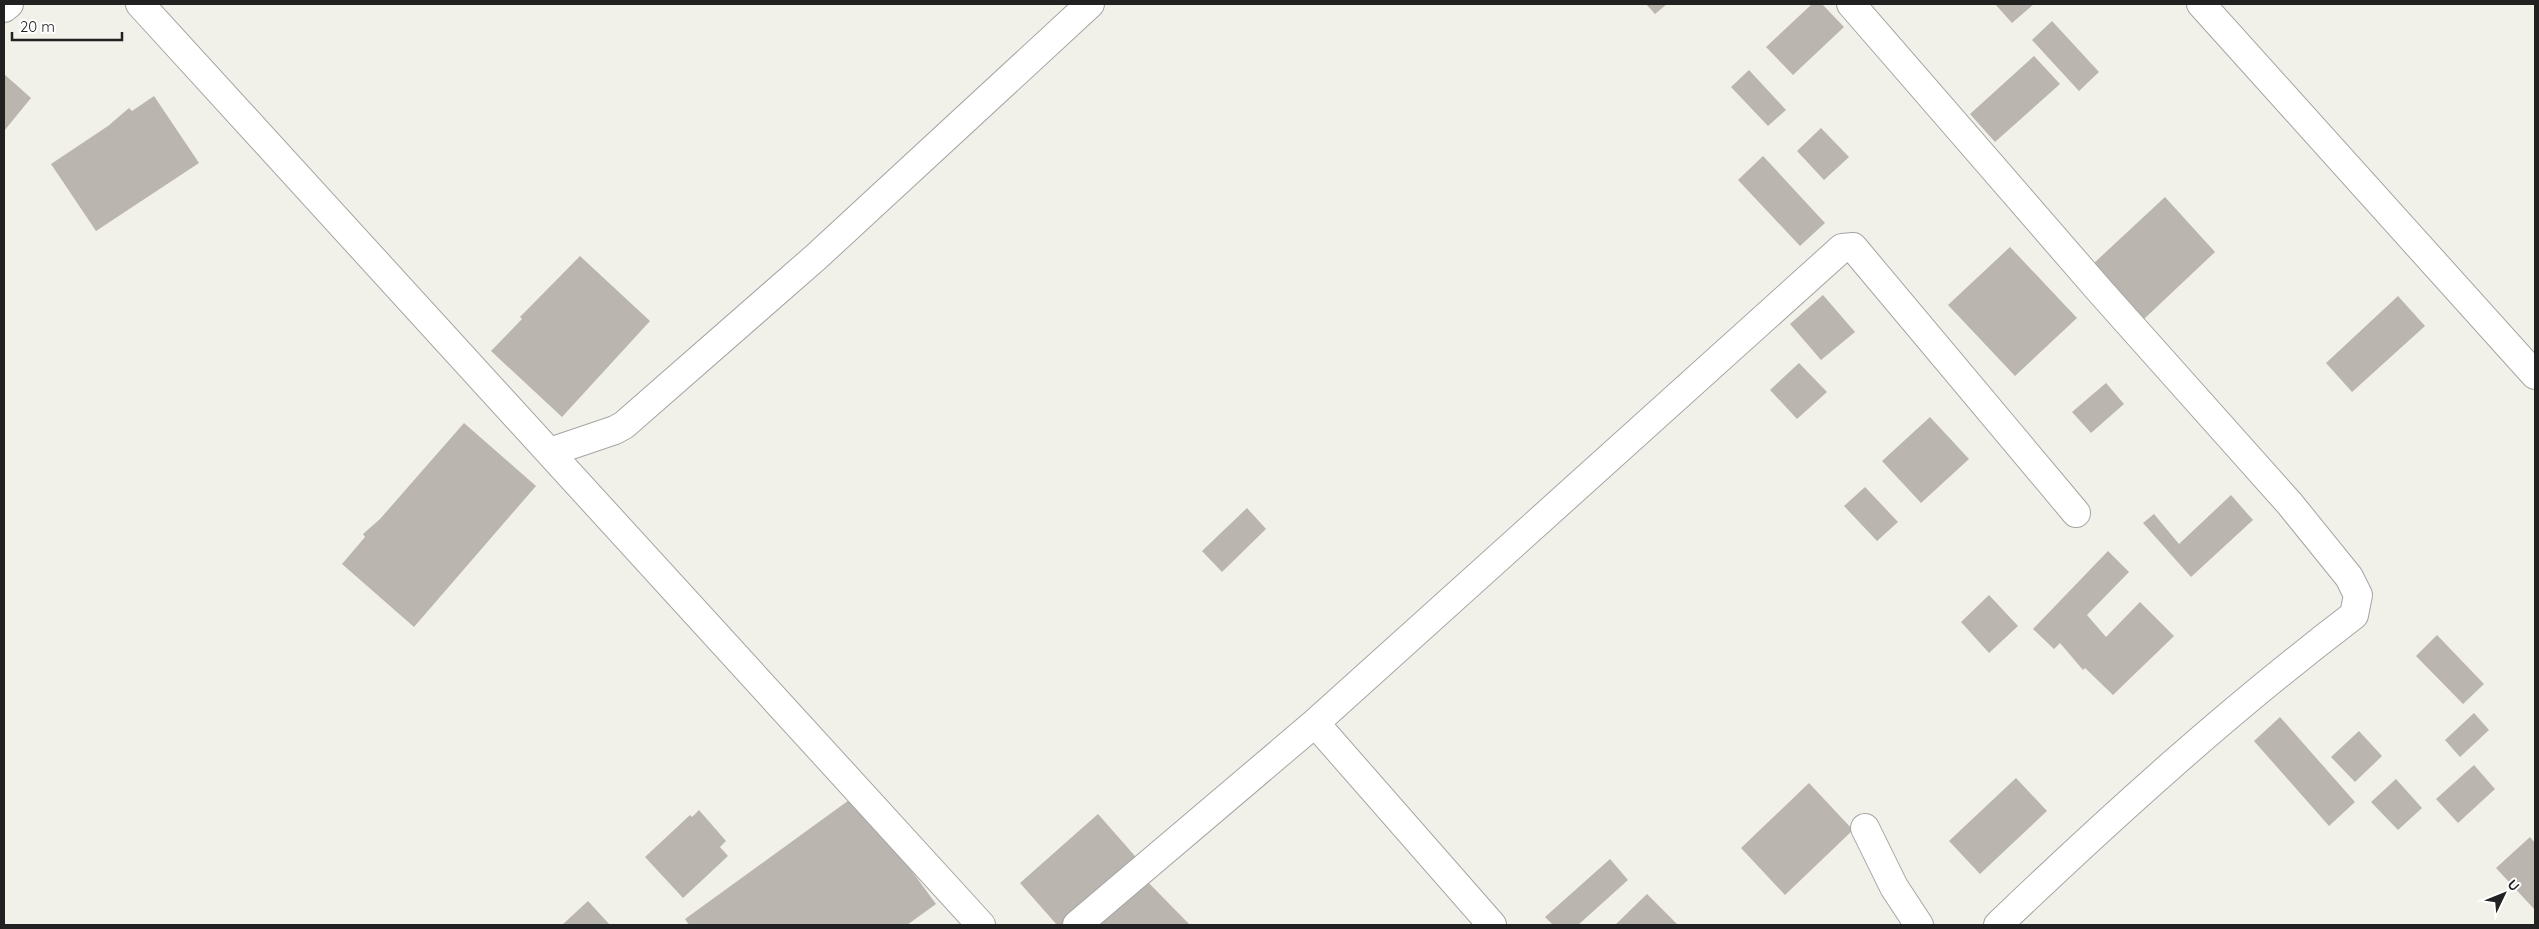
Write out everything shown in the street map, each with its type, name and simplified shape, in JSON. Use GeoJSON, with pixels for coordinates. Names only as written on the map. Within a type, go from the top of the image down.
{"type":"FeatureCollection","features":[{"type":"Feature","properties":{"kind":"street"},"geometry":{"type":"LineString","coordinates":[[4,8],[9,4]]}},
{"type":"Feature","properties":{"kind":"street"},"geometry":{"type":"LineString","coordinates":[[140,4],[550,452],[974,923]]}},
{"type":"Feature","properties":{"kind":"street"},"geometry":{"type":"LineString","coordinates":[[550,452],[615,430],[630,420],[816,256],[1090,4]]}},
{"type":"Feature","properties":{"kind":"street"},"geometry":{"type":"LineString","coordinates":[[1851,4],[2100,291],[2290,504],[2349,577],[2358,595],[2354,615],[2245,700],[2123,808],[1998,925]]}},
{"type":"Feature","properties":{"kind":"street"},"geometry":{"type":"LineString","coordinates":[[2200,4],[2535,375]]}},
{"type":"Feature","properties":{"kind":"street"},"geometry":{"type":"LineString","coordinates":[[1077,925],[1315,723],[1846,246],[1852,247],[2076,512]]}},
{"type":"Feature","properties":{"kind":"street"},"geometry":{"type":"LineString","coordinates":[[1315,723],[1492,925]]}},
{"type":"Feature","properties":{"kind":"street"},"geometry":{"type":"LineString","coordinates":[[1865,828],[1894,887],[1919,925]]}},
{"type":"Feature","properties":{"kind":"building"},"geometry":{"type":"Polygon","coordinates":[[[1646,4],[1667,4],[1655,14],[1646,4]]]}},
{"type":"Feature","properties":{"kind":"building"},"geometry":{"type":"Polygon","coordinates":[[[1812,4],[1822,4],[1844,27],[1793,75],[1766,47],[1812,4]]]}},
{"type":"Feature","properties":{"kind":"building"},"geometry":{"type":"Polygon","coordinates":[[[1995,4],[2034,4],[2012,23],[1995,4]]]}},
{"type":"Feature","properties":{"kind":"building"},"geometry":{"type":"Polygon","coordinates":[[[2052,21],[2099,72],[2079,91],[2032,40],[2052,21]]]}},
{"type":"Feature","properties":{"kind":"building"},"geometry":{"type":"Polygon","coordinates":[[[2034,56],[2060,84],[1995,142],[1970,114],[2034,56]]]}},
{"type":"Feature","properties":{"kind":"building"},"geometry":{"type":"Polygon","coordinates":[[[1749,70],[1786,110],[1768,126],[1731,87],[1749,70]]]}},
{"type":"Feature","properties":{"kind":"building"},"geometry":{"type":"Polygon","coordinates":[[[4,74],[31,98],[4,131],[4,74]]]}},
{"type":"Feature","properties":{"kind":"building"},"geometry":{"type":"Polygon","coordinates":[[[154,96],[199,163],[96,231],[51,164],[108,126],[129,108],[132,111],[154,96]]]}},
{"type":"Feature","properties":{"kind":"building"},"geometry":{"type":"Polygon","coordinates":[[[1821,128],[1849,157],[1824,180],[1797,151],[1821,128]]]}},
{"type":"Feature","properties":{"kind":"building"},"geometry":{"type":"Polygon","coordinates":[[[1763,156],[1825,223],[1800,246],[1738,180],[1763,156]]]}},
{"type":"Feature","properties":{"kind":"building"},"geometry":{"type":"Polygon","coordinates":[[[2165,197],[2215,252],[2144,319],[2093,264],[2165,197]]]}},
{"type":"Feature","properties":{"kind":"building"},"geometry":{"type":"Polygon","coordinates":[[[2010,247],[2077,318],[2015,376],[1948,305],[2010,247]]]}},
{"type":"Feature","properties":{"kind":"building"},"geometry":{"type":"Polygon","coordinates":[[[580,256],[650,321],[562,417],[491,351],[522,319],[520,317],[580,256]]]}},
{"type":"Feature","properties":{"kind":"building"},"geometry":{"type":"Polygon","coordinates":[[[1823,295],[1855,332],[1821,360],[1790,324],[1823,295]]]}},
{"type":"Feature","properties":{"kind":"building"},"geometry":{"type":"Polygon","coordinates":[[[2398,296],[2425,326],[2352,392],[2326,363],[2398,296]]]}},
{"type":"Feature","properties":{"kind":"building"},"geometry":{"type":"Polygon","coordinates":[[[1799,363],[1827,392],[1797,419],[1770,390],[1799,363]]]}},
{"type":"Feature","properties":{"kind":"building"},"geometry":{"type":"Polygon","coordinates":[[[2106,383],[2124,404],[2091,433],[2072,412],[2106,383]]]}},
{"type":"Feature","properties":{"kind":"building"},"geometry":{"type":"Polygon","coordinates":[[[1930,417],[1969,459],[1921,503],[1882,461],[1930,417]]]}},
{"type":"Feature","properties":{"kind":"building"},"geometry":{"type":"Polygon","coordinates":[[[464,423],[536,486],[414,627],[342,564],[365,537],[363,534],[380,519],[464,423]]]}},
{"type":"Feature","properties":{"kind":"building"},"geometry":{"type":"Polygon","coordinates":[[[1865,487],[1898,522],[1877,541],[1844,506],[1865,487]]]}},
{"type":"Feature","properties":{"kind":"building"},"geometry":{"type":"Polygon","coordinates":[[[2231,495],[2253,520],[2191,577],[2143,523],[2154,514],[2179,544],[2231,495]]]}},
{"type":"Feature","properties":{"kind":"building"},"geometry":{"type":"Polygon","coordinates":[[[1247,508],[1266,529],[1222,572],[1202,551],[1247,508]]]}},
{"type":"Feature","properties":{"kind":"building"},"geometry":{"type":"Polygon","coordinates":[[[2108,551],[2129,572],[2087,615],[2106,637],[2140,602],[2174,636],[2113,695],[2085,668],[2083,670],[2060,643],[2054,649],[2033,629],[2108,551]]]}},
{"type":"Feature","properties":{"kind":"building"},"geometry":{"type":"Polygon","coordinates":[[[1989,595],[2018,626],[1989,653],[1961,622],[1989,595]]]}},
{"type":"Feature","properties":{"kind":"building"},"geometry":{"type":"Polygon","coordinates":[[[2437,635],[2484,684],[2463,704],[2416,656],[2437,635]]]}},
{"type":"Feature","properties":{"kind":"building"},"geometry":{"type":"Polygon","coordinates":[[[2474,713],[2489,730],[2460,757],[2445,740],[2474,713]]]}},
{"type":"Feature","properties":{"kind":"building"},"geometry":{"type":"Polygon","coordinates":[[[2280,717],[2355,802],[2329,826],[2254,741],[2280,717]]]}},
{"type":"Feature","properties":{"kind":"building"},"geometry":{"type":"Polygon","coordinates":[[[2359,731],[2382,756],[2355,782],[2331,757],[2359,731]]]}},
{"type":"Feature","properties":{"kind":"building"},"geometry":{"type":"Polygon","coordinates":[[[2474,765],[2495,789],[2458,823],[2436,799],[2474,765]]]}},
{"type":"Feature","properties":{"kind":"building"},"geometry":{"type":"Polygon","coordinates":[[[2016,778],[2047,811],[1980,874],[1949,841],[2016,778]]]}},
{"type":"Feature","properties":{"kind":"building"},"geometry":{"type":"Polygon","coordinates":[[[2396,779],[2422,808],[2398,830],[2371,802],[2396,779]]]}},
{"type":"Feature","properties":{"kind":"building"},"geometry":{"type":"Polygon","coordinates":[[[1809,783],[1853,830],[1785,895],[1741,848],[1809,783]]]}},
{"type":"Feature","properties":{"kind":"building"},"geometry":{"type":"Polygon","coordinates":[[[856,795],[936,904],[907,925],[689,925],[685,919],[856,795]]]}},
{"type":"Feature","properties":{"kind":"building"},"geometry":{"type":"Polygon","coordinates":[[[699,810],[726,841],[720,847],[728,856],[683,898],[645,857],[690,815],[692,817],[699,810]]]}},
{"type":"Feature","properties":{"kind":"building"},"geometry":{"type":"Polygon","coordinates":[[[1098,814],[1142,864],[1072,925],[1057,925],[1020,883],[1098,814]]]}},
{"type":"Feature","properties":{"kind":"building"},"geometry":{"type":"Polygon","coordinates":[[[2530,837],[2535,843],[2535,910],[2496,868],[2530,837]]]}},
{"type":"Feature","properties":{"kind":"building"},"geometry":{"type":"Polygon","coordinates":[[[1610,859],[1628,880],[1578,925],[1553,925],[1545,917],[1610,859]]]}},
{"type":"Feature","properties":{"kind":"building"},"geometry":{"type":"Polygon","coordinates":[[[1141,875],[1190,925],[1090,925],[1141,875]]]}},
{"type":"Feature","properties":{"kind":"building"},"geometry":{"type":"Polygon","coordinates":[[[1647,894],[1678,925],[1615,925],[1647,894]]]}},
{"type":"Feature","properties":{"kind":"building"},"geometry":{"type":"Polygon","coordinates":[[[588,901],[610,925],[562,925],[588,901]]]}}]}
